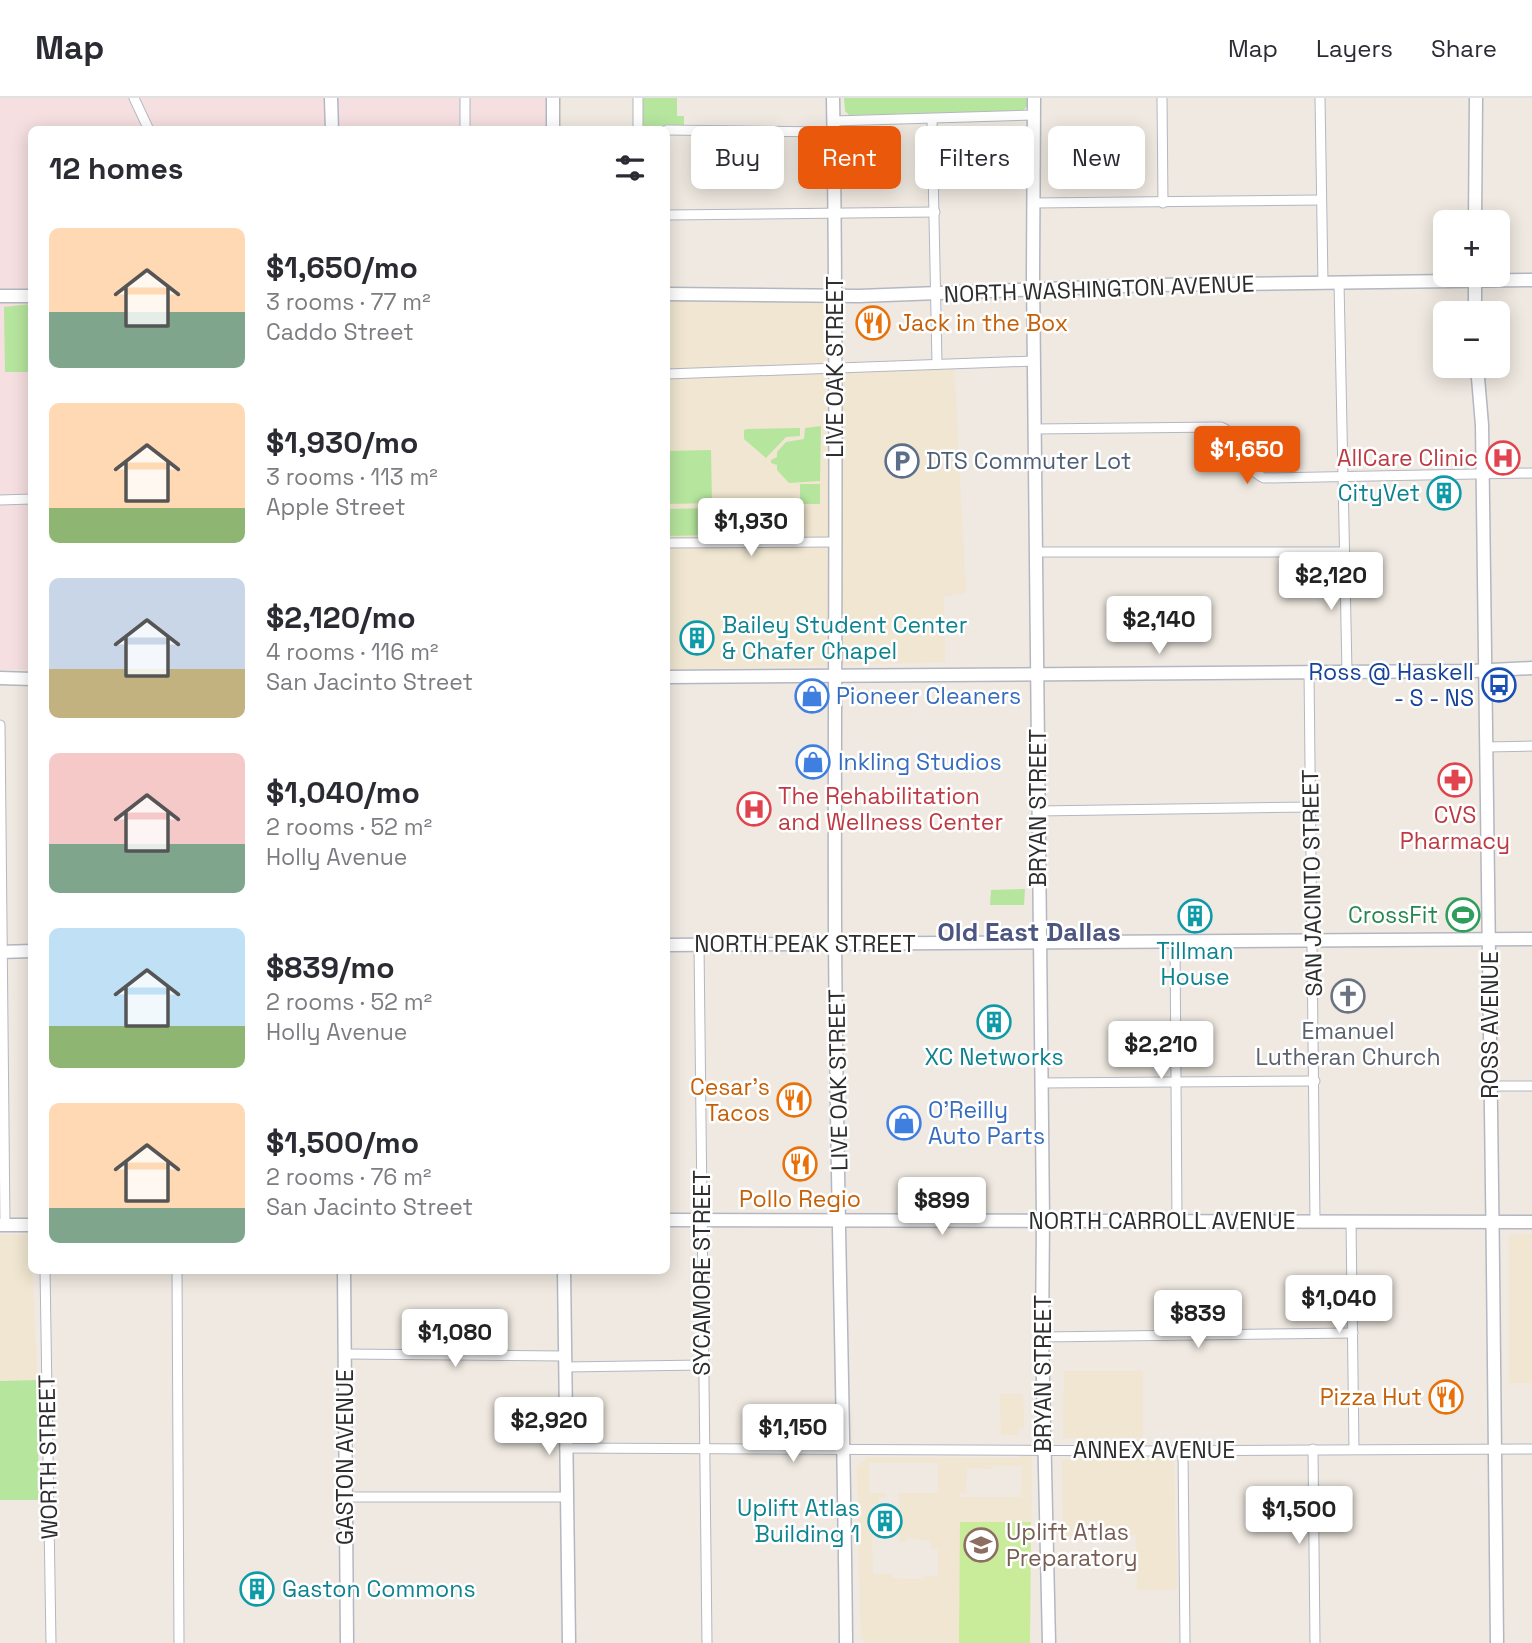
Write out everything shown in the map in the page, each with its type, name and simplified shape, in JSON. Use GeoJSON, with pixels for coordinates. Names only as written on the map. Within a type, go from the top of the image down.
{"type":"FeatureCollection","features":[{"type":"Feature","properties":{"kind":"street"},"geometry":{"type":"LineString","coordinates":[[134,98],[147,126]]}},
{"type":"Feature","properties":{"kind":"street"},"geometry":{"type":"LineString","coordinates":[[331,98],[332,126]]}},
{"type":"Feature","properties":{"kind":"street"},"geometry":{"type":"LineString","coordinates":[[465,98],[465,126]]}},
{"type":"Feature","properties":{"kind":"street"},"geometry":{"type":"LineString","coordinates":[[553,98],[553,126]]}},
{"type":"Feature","properties":{"kind":"street"},"geometry":{"type":"LineString","coordinates":[[638,98],[638,126]]}},
{"type":"Feature","properties":{"kind":"street","name":"LIVE OAK STREET"},"geometry":{"type":"LineString","coordinates":[[833,98],[833,126]]}},
{"type":"Feature","properties":{"kind":"street","name":"BRYAN STREET"},"geometry":{"type":"LineString","coordinates":[[1034,98],[1033,290],[1042,1083],[1042,1338],[1049,1643]]}},
{"type":"Feature","properties":{"kind":"street"},"geometry":{"type":"LineString","coordinates":[[1162,98],[1163,203]]}},
{"type":"Feature","properties":{"kind":"street"},"geometry":{"type":"LineString","coordinates":[[1320,98],[1323,283]]}},
{"type":"Feature","properties":{"kind":"street"},"geometry":{"type":"LineString","coordinates":[[1475,210],[1476,98]]}},
{"type":"Feature","properties":{"kind":"street"},"geometry":{"type":"LineString","coordinates":[[845,126],[1034,115]]}},
{"type":"Feature","properties":{"kind":"street"},"geometry":{"type":"LineString","coordinates":[[932,119],[937,364]]}},
{"type":"Feature","properties":{"kind":"street"},"geometry":{"type":"LineString","coordinates":[[670,130],[798,128]]}},
{"type":"Feature","properties":{"kind":"street","name":"LIVE OAK STREET"},"geometry":{"type":"LineString","coordinates":[[834,189],[837,369],[835,945],[846,1643]]}},
{"type":"Feature","properties":{"kind":"street"},"geometry":{"type":"LineString","coordinates":[[1034,203],[1321,200]]}},
{"type":"Feature","properties":{"kind":"street"},"geometry":{"type":"LineString","coordinates":[[670,215],[935,212]]}},
{"type":"Feature","properties":{"kind":"street","name":"NORTH WASHINGTON AVENUE"},"geometry":{"type":"LineString","coordinates":[[670,295],[835,297],[1152,285],[1433,279]]}},
{"type":"Feature","properties":{"kind":"street","name":"NORTH WASHINGTON AVENUE"},"geometry":{"type":"LineString","coordinates":[[1510,279],[1532,280]]}},
{"type":"Feature","properties":{"kind":"street"},"geometry":{"type":"LineString","coordinates":[[1339,282],[1347,672]]}},
{"type":"Feature","properties":{"kind":"street"},"geometry":{"type":"LineString","coordinates":[[0,296],[28,296]]}},
{"type":"Feature","properties":{"kind":"street"},"geometry":{"type":"LineString","coordinates":[[670,374],[1034,361]]}},
{"type":"Feature","properties":{"kind":"street","name":"ROSS AVENUE"},"geometry":{"type":"LineString","coordinates":[[1478,378],[1483,474],[1497,1643]]}},
{"type":"Feature","properties":{"kind":"street"},"geometry":{"type":"LineString","coordinates":[[1034,429],[1221,427],[1229,432],[1252,469],[1264,478],[1532,473]]}},
{"type":"Feature","properties":{"kind":"street"},"geometry":{"type":"LineString","coordinates":[[0,500],[28,499]]}},
{"type":"Feature","properties":{"kind":"street"},"geometry":{"type":"LineString","coordinates":[[670,543],[835,542]]}},
{"type":"Feature","properties":{"kind":"street"},"geometry":{"type":"LineString","coordinates":[[1035,552],[1345,552]]}},
{"type":"Feature","properties":{"kind":"street"},"geometry":{"type":"LineString","coordinates":[[670,677],[1532,668]]}},
{"type":"Feature","properties":{"kind":"street","name":"SAN JACINTO STREET"},"geometry":{"type":"LineString","coordinates":[[1309,672],[1315,1221]]}},
{"type":"Feature","properties":{"kind":"street"},"geometry":{"type":"LineString","coordinates":[[0,678],[28,679]]}},
{"type":"Feature","properties":{"kind":"street"},"geometry":{"type":"LineString","coordinates":[[0,725],[2,1225],[28,1225]]}},
{"type":"Feature","properties":{"kind":"street"},"geometry":{"type":"LineString","coordinates":[[1487,747],[1532,746]]}},
{"type":"Feature","properties":{"kind":"street"},"geometry":{"type":"LineString","coordinates":[[1038,811],[1311,807]]}},
{"type":"Feature","properties":{"kind":"street","name":"NORTH PEAK STREET"},"geometry":{"type":"LineString","coordinates":[[670,945],[1532,939]]}},
{"type":"Feature","properties":{"kind":"street"},"geometry":{"type":"LineString","coordinates":[[1175,941],[1177,1220]]}},
{"type":"Feature","properties":{"kind":"street","name":"SYCAMORE STREET"},"geometry":{"type":"LineString","coordinates":[[699,945],[707,1643]]}},
{"type":"Feature","properties":{"kind":"street"},"geometry":{"type":"LineString","coordinates":[[1,951],[28,951]]}},
{"type":"Feature","properties":{"kind":"street"},"geometry":{"type":"LineString","coordinates":[[1042,1083],[1315,1081]]}},
{"type":"Feature","properties":{"kind":"street"},"geometry":{"type":"LineString","coordinates":[[1490,1086],[1532,1086]]}},
{"type":"Feature","properties":{"kind":"street","name":"NORTH CARROLL AVENUE"},"geometry":{"type":"LineString","coordinates":[[670,1220],[1532,1222]]}},
{"type":"Feature","properties":{"kind":"street"},"geometry":{"type":"LineString","coordinates":[[1351,1222],[1354,1449]]}},
{"type":"Feature","properties":{"kind":"street","name":"WORTH STREET"},"geometry":{"type":"LineString","coordinates":[[45,1274],[51,1643]]}},
{"type":"Feature","properties":{"kind":"street"},"geometry":{"type":"LineString","coordinates":[[177,1274],[180,1643]]}},
{"type":"Feature","properties":{"kind":"street","name":"GASTON AVENUE"},"geometry":{"type":"LineString","coordinates":[[344,1274],[347,1643]]}},
{"type":"Feature","properties":{"kind":"street"},"geometry":{"type":"LineString","coordinates":[[564,1274],[569,1643]]}},
{"type":"Feature","properties":{"kind":"street"},"geometry":{"type":"LineString","coordinates":[[1042,1338],[1353,1333]]}},
{"type":"Feature","properties":{"kind":"street"},"geometry":{"type":"LineString","coordinates":[[345,1354],[704,1366]]}},
{"type":"Feature","properties":{"kind":"street","name":"ANNEX AVENUE"},"geometry":{"type":"LineString","coordinates":[[565,1448],[1183,1451],[1532,1449]]}},
{"type":"Feature","properties":{"kind":"street"},"geometry":{"type":"LineString","coordinates":[[1313,1449],[1315,1643]]}},
{"type":"Feature","properties":{"kind":"street"},"geometry":{"type":"LineString","coordinates":[[1183,1451],[1185,1643]]}},
{"type":"Feature","properties":{"kind":"street"},"geometry":{"type":"LineString","coordinates":[[346,1497],[566,1497]]}},
{"type":"Feature","properties":{"kind":"shaded area"},"geometry":{"type":"Polygon","coordinates":[[[0,98],[551,98],[550,126],[28,126],[28,669],[0,670],[0,98]]]}},
{"type":"Feature","properties":{"kind":"shaded area"},"geometry":{"type":"Polygon","coordinates":[[[670,299],[829,299],[829,306],[835,307],[837,368],[954,364],[966,593],[944,596],[945,662],[670,670],[670,299]]]}},
{"type":"Feature","properties":{"kind":"shaded area"},"geometry":{"type":"Polygon","coordinates":[[[1532,1234],[1532,1383],[1509,1383],[1509,1235],[1532,1234]]]}},
{"type":"Feature","properties":{"kind":"shaded area"},"geometry":{"type":"Polygon","coordinates":[[[0,1235],[28,1235],[28,1274],[33,1274],[37,1380],[0,1381],[0,1235]]]}},
{"type":"Feature","properties":{"kind":"shaded area"},"geometry":{"type":"Polygon","coordinates":[[[1064,1371],[1143,1371],[1143,1438],[1063,1438],[1064,1371]]]}},
{"type":"Feature","properties":{"kind":"shaded area"},"geometry":{"type":"Polygon","coordinates":[[[1000,1394],[1023,1394],[1024,1428],[1019,1428],[1019,1435],[1001,1435],[1000,1394]]]}},
{"type":"Feature","properties":{"kind":"shaded area","name":"Uplift Atlas Preparatory"},"geometry":{"type":"Polygon","coordinates":[[[1019,1445],[1032,1445],[1030,1643],[867,1643],[861,1638],[857,1467],[868,1457],[1019,1458],[1019,1445]],[[869,1463],[869,1493],[885,1493],[885,1497],[879,1497],[879,1504],[871,1504],[873,1574],[892,1574],[892,1578],[899,1579],[938,1576],[938,1549],[931,1549],[931,1541],[907,1538],[906,1541],[899,1542],[899,1493],[938,1493],[938,1463],[869,1463]],[[993,1466],[992,1469],[967,1468],[966,1493],[960,1493],[960,1497],[1021,1497],[1022,1466],[993,1466]]]}},
{"type":"Feature","properties":{"kind":"shaded area","name":"Uplift Atlas Preparatory"},"geometry":{"type":"Polygon","coordinates":[[[1170,1458],[1174,1463],[1177,1589],[1137,1590],[1136,1535],[1063,1536],[1062,1460],[1170,1458]]]}},
{"type":"Feature","properties":{"kind":"green space"},"geometry":{"type":"Polygon","coordinates":[[[642,98],[677,98],[677,116],[684,116],[684,127],[642,126],[642,98]]]}},
{"type":"Feature","properties":{"kind":"green space"},"geometry":{"type":"Polygon","coordinates":[[[844,98],[1027,98],[1027,106],[1023,111],[849,115],[845,111],[844,98]]]}},
{"type":"Feature","properties":{"kind":"green space"},"geometry":{"type":"Polygon","coordinates":[[[28,304],[28,372],[5,372],[4,307],[28,304]]]}},
{"type":"Feature","properties":{"kind":"green space"},"geometry":{"type":"Polygon","coordinates":[[[821,426],[820,481],[789,483],[771,460],[777,457],[777,452],[786,442],[804,439],[805,428],[821,426]]]}},
{"type":"Feature","properties":{"kind":"green space"},"geometry":{"type":"Polygon","coordinates":[[[800,428],[800,436],[786,437],[766,458],[744,439],[744,430],[747,429],[800,428]]]}},
{"type":"Feature","properties":{"kind":"green space"},"geometry":{"type":"Polygon","coordinates":[[[711,450],[712,503],[670,504],[670,451],[711,450]]]}},
{"type":"Feature","properties":{"kind":"green space"},"geometry":{"type":"Polygon","coordinates":[[[800,484],[820,484],[820,504],[800,504],[800,484]]]}},
{"type":"Feature","properties":{"kind":"green space"},"geometry":{"type":"Polygon","coordinates":[[[711,508],[712,535],[670,536],[670,509],[711,508]]]}},
{"type":"Feature","properties":{"kind":"green space"},"geometry":{"type":"Polygon","coordinates":[[[1025,889],[1024,905],[990,905],[991,890],[1025,889]]]}},
{"type":"Feature","properties":{"kind":"green space"},"geometry":{"type":"Polygon","coordinates":[[[37,1380],[39,1500],[0,1500],[0,1381],[37,1380]]]}},
{"type":"Feature","properties":{"kind":"green space"},"geometry":{"type":"Polygon","coordinates":[[[960,1522],[1031,1522],[1030,1643],[959,1643],[960,1522]]]}},
{"type":"Feature","properties":{"kind":"place","name":"Jack in the Box"},"geometry":{"type":"Point","coordinates":[873,323]}},
{"type":"Feature","properties":{"kind":"place","name":"AllCare Clinic"},"geometry":{"type":"Point","coordinates":[1503,458]}},
{"type":"Feature","properties":{"kind":"place","name":"DTS Commuter Lot"},"geometry":{"type":"Point","coordinates":[902,461]}},
{"type":"Feature","properties":{"kind":"place","name":"CityVet"},"geometry":{"type":"Point","coordinates":[1444,493]}},
{"type":"Feature","properties":{"kind":"place","name":"Bailey Student Center & Chafer Chapel"},"geometry":{"type":"Point","coordinates":[697,638]}},
{"type":"Feature","properties":{"kind":"place","name":"Ross @ Haskell - S - NS"},"geometry":{"type":"Point","coordinates":[1499,685]}},
{"type":"Feature","properties":{"kind":"place","name":"Pioneer Cleaners"},"geometry":{"type":"Point","coordinates":[812,696]}},
{"type":"Feature","properties":{"kind":"place","name":"Inkling Studios"},"geometry":{"type":"Point","coordinates":[813,762]}},
{"type":"Feature","properties":{"kind":"place","name":"CVS Pharmacy"},"geometry":{"type":"Point","coordinates":[1455,780]}},
{"type":"Feature","properties":{"kind":"place","name":"The Rehabilitation and Wellness Center"},"geometry":{"type":"Point","coordinates":[754,809]}},
{"type":"Feature","properties":{"kind":"place","name":"CrossFit"},"geometry":{"type":"Point","coordinates":[1463,915]}},
{"type":"Feature","properties":{"kind":"place","name":"Tillman House"},"geometry":{"type":"Point","coordinates":[1195,916]}},
{"type":"Feature","properties":{"kind":"place","name":"Emanuel Lutheran Church"},"geometry":{"type":"Point","coordinates":[1348,996]}},
{"type":"Feature","properties":{"kind":"place","name":"XC Networks"},"geometry":{"type":"Point","coordinates":[994,1022]}},
{"type":"Feature","properties":{"kind":"place","name":"Cesar's Tacos"},"geometry":{"type":"Point","coordinates":[794,1100]}},
{"type":"Feature","properties":{"kind":"place","name":"O'Reilly Auto Parts"},"geometry":{"type":"Point","coordinates":[904,1123]}},
{"type":"Feature","properties":{"kind":"place","name":"Pollo Regio"},"geometry":{"type":"Point","coordinates":[800,1164]}},
{"type":"Feature","properties":{"kind":"place","name":"Pizza Hut"},"geometry":{"type":"Point","coordinates":[1446,1397]}},
{"type":"Feature","properties":{"kind":"place","name":"Uplift Atlas Building 1"},"geometry":{"type":"Point","coordinates":[885,1521]}},
{"type":"Feature","properties":{"kind":"place","name":"Uplift Atlas Preparatory"},"geometry":{"type":"Point","coordinates":[981,1545]}},
{"type":"Feature","properties":{"kind":"place","name":"Gaston Commons"},"geometry":{"type":"Point","coordinates":[257,1589]}},
{"type":"Feature","properties":{"kind":"district","name":"Old East Dallas"},"geometry":{"type":"Point","coordinates":[1029,932]}}]}
